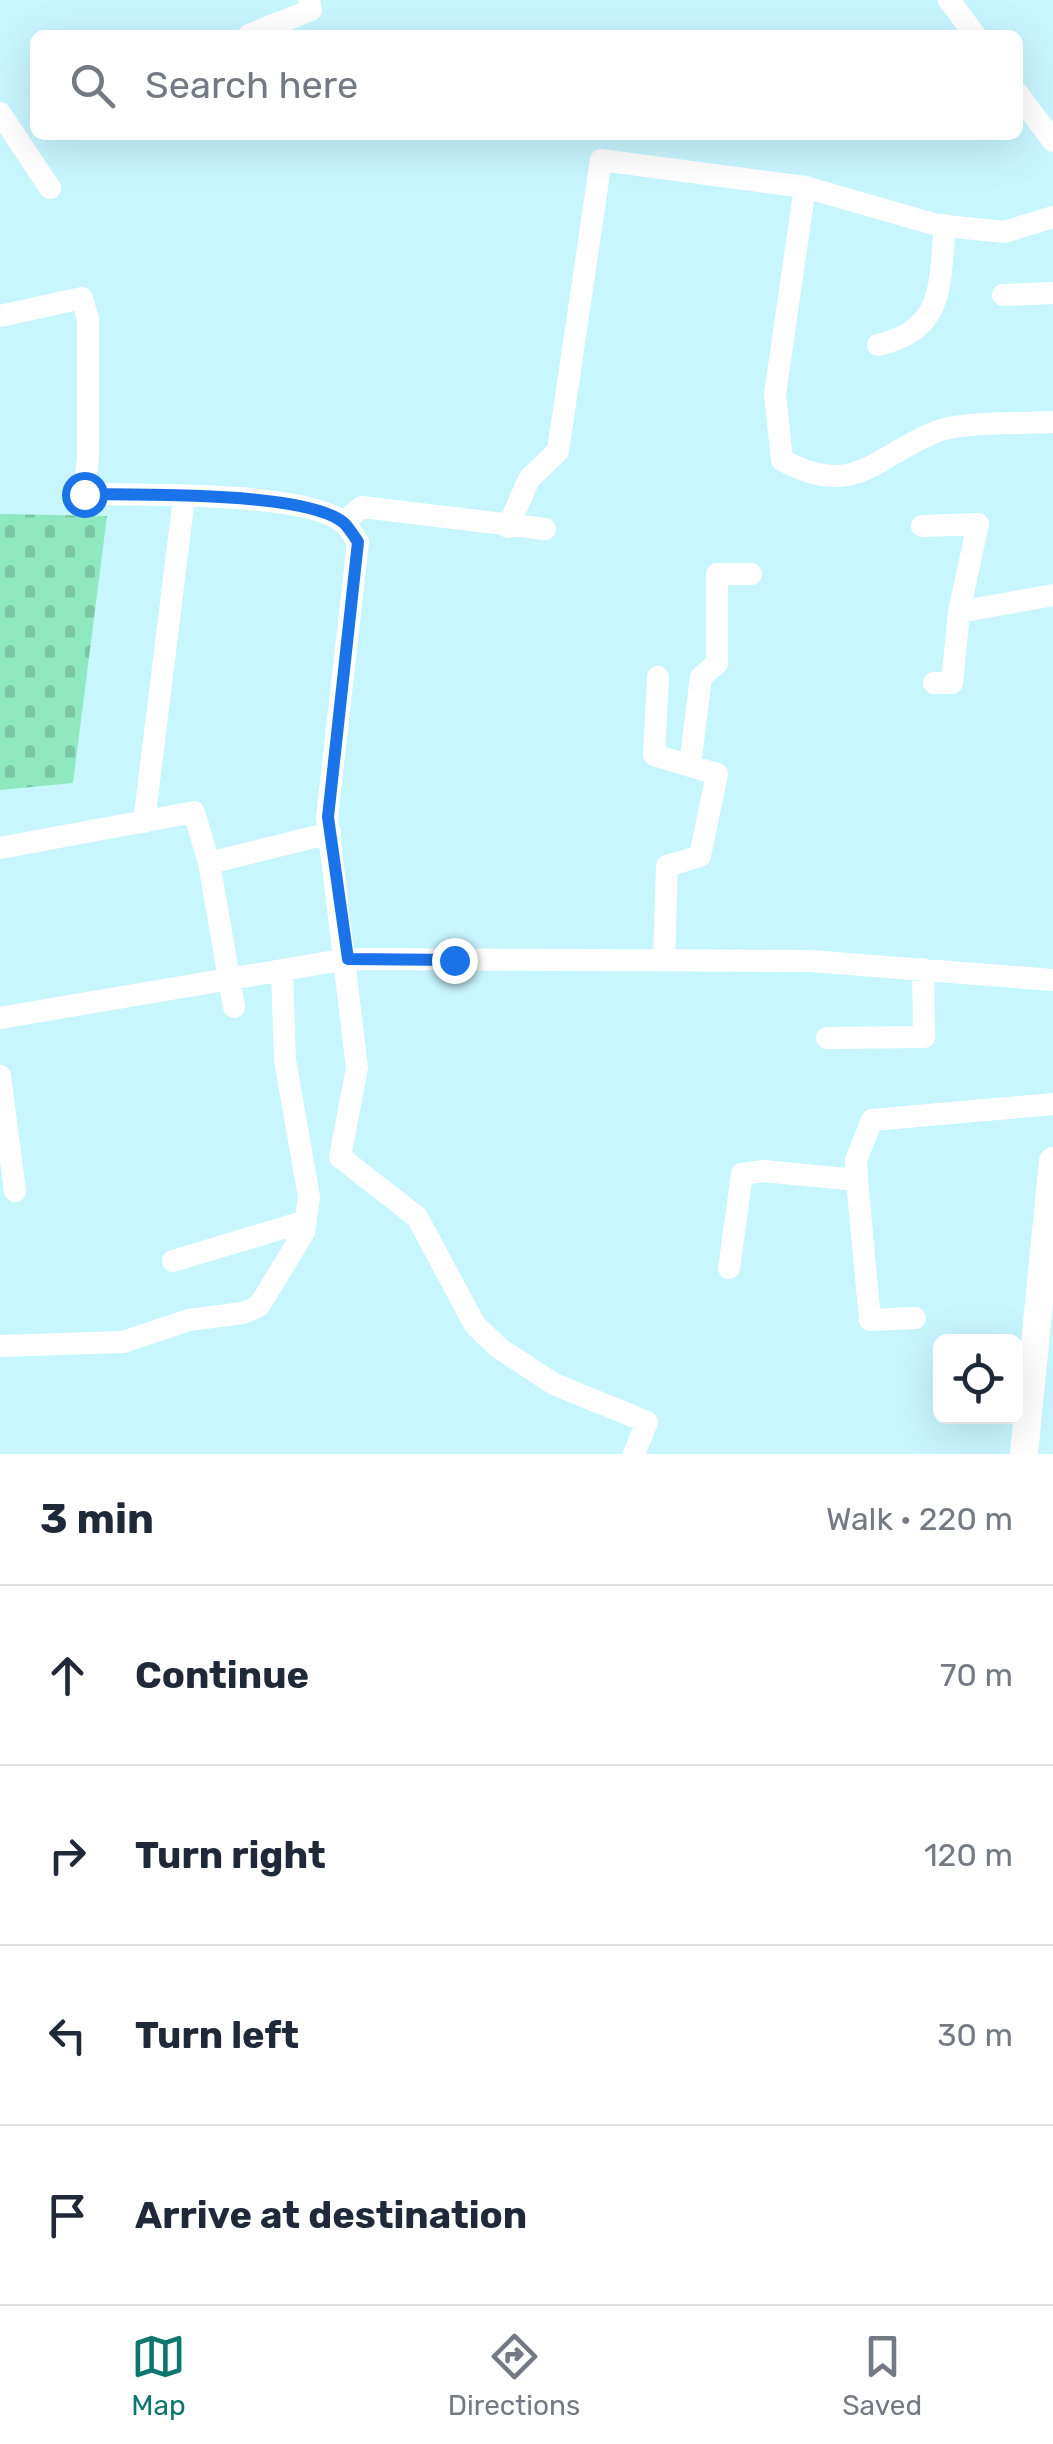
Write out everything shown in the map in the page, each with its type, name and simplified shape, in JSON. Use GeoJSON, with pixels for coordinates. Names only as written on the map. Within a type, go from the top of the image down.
{"type":"FeatureCollection","features":[{"type":"Feature","properties":{"kind":"street"},"geometry":{"type":"LineString","coordinates":[[261,30],[311,10],[309,0]]}},
{"type":"Feature","properties":{"kind":"street"},"geometry":{"type":"LineString","coordinates":[[949,0],[971,30]]}},
{"type":"Feature","properties":{"kind":"street"},"geometry":{"type":"LineString","coordinates":[[1023,101],[1053,141]]}},
{"type":"Feature","properties":{"kind":"street"},"geometry":{"type":"LineString","coordinates":[[6,123],[50,188]]}},
{"type":"Feature","properties":{"kind":"street"},"geometry":{"type":"LineString","coordinates":[[508,527],[529,479],[558,451],[601,160],[805,187],[945,225],[1004,232],[1053,217]]}},
{"type":"Feature","properties":{"kind":"street"},"geometry":{"type":"LineString","coordinates":[[805,187],[775,394],[782,460],[815,478],[867,470],[940,430],[1053,422]]}},
{"type":"Feature","properties":{"kind":"street"},"geometry":{"type":"LineString","coordinates":[[878,345],[925,323],[936,305],[945,225]]}},
{"type":"Feature","properties":{"kind":"street"},"geometry":{"type":"LineString","coordinates":[[1003,295],[1053,293]]}},
{"type":"Feature","properties":{"kind":"street"},"geometry":{"type":"LineString","coordinates":[[0,316],[82,298],[88,319],[88,458],[84,494],[238,498],[321,512],[343,522],[358,542],[328,817],[348,959],[357,1068],[340,1157],[417,1218],[475,1326],[499,1348],[554,1384],[647,1422],[634,1454]]}},
{"type":"Feature","properties":{"kind":"street"},"geometry":{"type":"LineString","coordinates":[[144,822],[184,497]]}},
{"type":"Feature","properties":{"kind":"street"},"geometry":{"type":"LineString","coordinates":[[343,522],[362,506],[545,529]]}},
{"type":"Feature","properties":{"kind":"street"},"geometry":{"type":"LineString","coordinates":[[922,526],[978,524],[958,612],[952,683],[934,683]]}},
{"type":"Feature","properties":{"kind":"street"},"geometry":{"type":"LineString","coordinates":[[690,766],[701,677],[717,663],[717,574],[751,574]]}},
{"type":"Feature","properties":{"kind":"street"},"geometry":{"type":"LineString","coordinates":[[958,612],[1053,595]]}},
{"type":"Feature","properties":{"kind":"street"},"geometry":{"type":"LineString","coordinates":[[658,677],[654,755],[717,774],[700,856],[667,866],[664,960]]}},
{"type":"Feature","properties":{"kind":"street"},"geometry":{"type":"LineString","coordinates":[[0,848],[194,812],[209,862],[234,1008]]}},
{"type":"Feature","properties":{"kind":"street"},"geometry":{"type":"LineString","coordinates":[[209,862],[330,833]]}},
{"type":"Feature","properties":{"kind":"street"},"geometry":{"type":"LineString","coordinates":[[0,1018],[348,959],[810,960],[1053,980]]}},
{"type":"Feature","properties":{"kind":"street"},"geometry":{"type":"LineString","coordinates":[[0,1346],[123,1342],[189,1320],[244,1313],[259,1306],[304,1232],[309,1197],[284,1060],[282,970]]}},
{"type":"Feature","properties":{"kind":"street"},"geometry":{"type":"LineString","coordinates":[[827,1038],[924,1037],[923,970]]}},
{"type":"Feature","properties":{"kind":"street"},"geometry":{"type":"LineString","coordinates":[[0,1076],[15,1191]]}},
{"type":"Feature","properties":{"kind":"street"},"geometry":{"type":"LineString","coordinates":[[915,1318],[870,1320],[856,1160],[872,1120],[1053,1104]]}},
{"type":"Feature","properties":{"kind":"street"},"geometry":{"type":"LineString","coordinates":[[1024,1454],[1053,1162]]}},
{"type":"Feature","properties":{"kind":"street"},"geometry":{"type":"LineString","coordinates":[[728,1268],[742,1174],[763,1171],[857,1180]]}},
{"type":"Feature","properties":{"kind":"street"},"geometry":{"type":"LineString","coordinates":[[173,1260],[306,1221]]}},
{"type":"Feature","properties":{"kind":"green space"},"geometry":{"type":"Polygon","coordinates":[[[0,514],[107,516],[73,783],[0,790],[0,514]]]}},
{"type":"Feature","properties":{"kind":"route"},"geometry":{"type":"LineString","coordinates":[[84,494],[238,498],[321,512],[343,522],[358,542],[328,817],[348,959],[454,960]]}}]}
